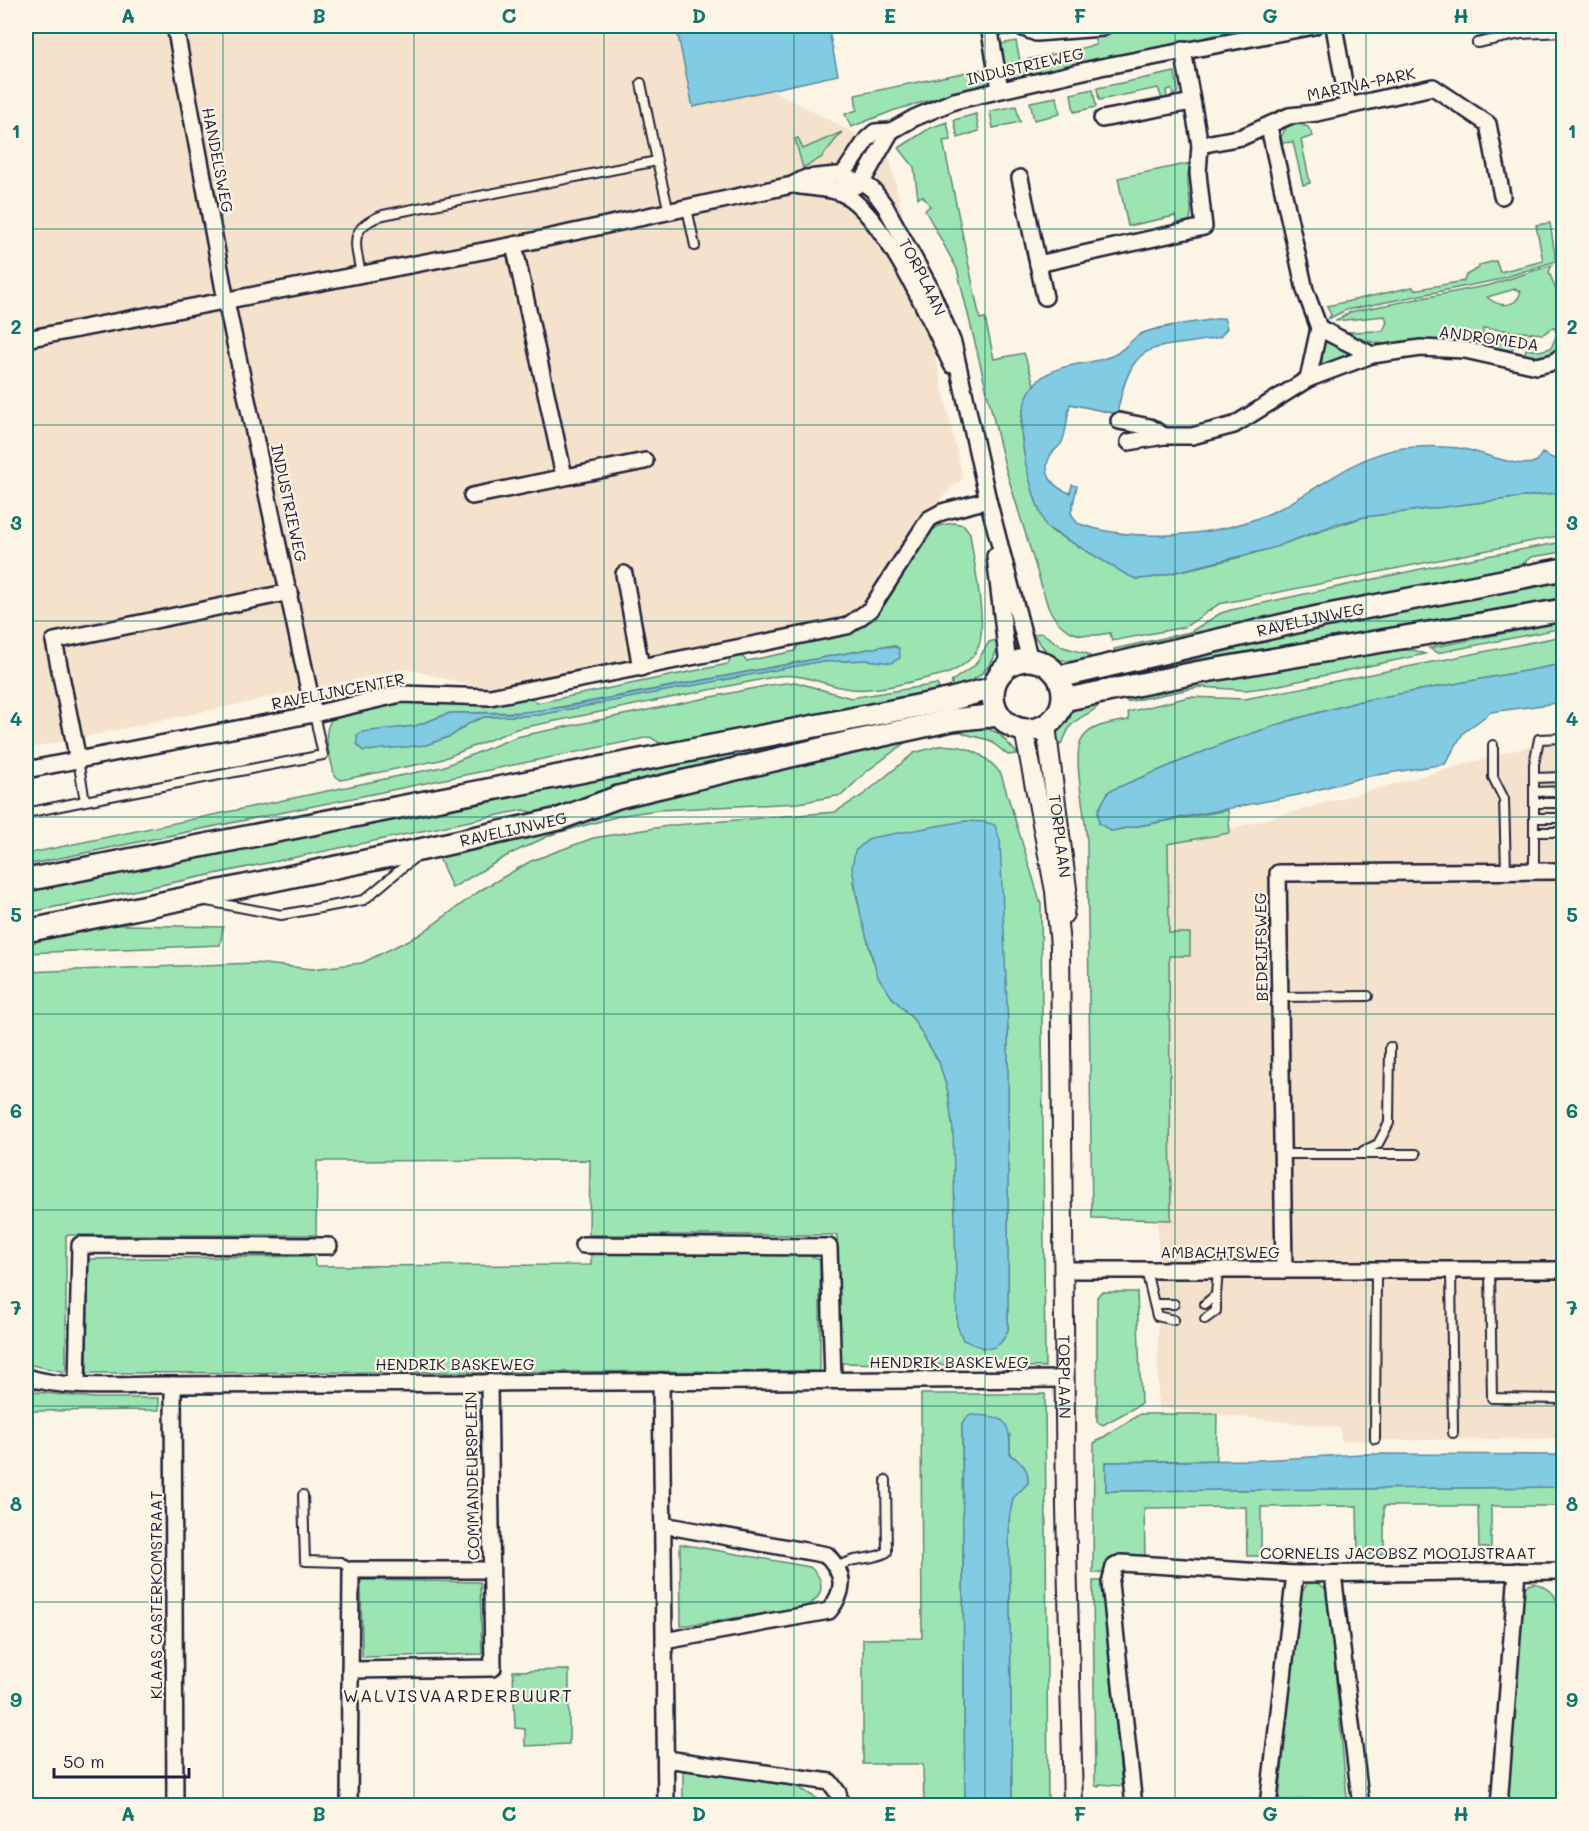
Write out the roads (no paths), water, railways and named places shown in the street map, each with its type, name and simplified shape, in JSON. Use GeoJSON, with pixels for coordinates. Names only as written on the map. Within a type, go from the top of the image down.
{"type":"FeatureCollection","features":[{"type":"Feature","properties":{"kind":"main road","name":"RAVELIJNWEG"},"geometry":{"type":"LineString","coordinates":[[1059,677],[1329,615],[1563,569]]}},
{"type":"Feature","properties":{"kind":"main road","name":"RAVELIJNWEG"},"geometry":{"type":"LineString","coordinates":[[1063,700],[1200,672],[1563,610]]}},
{"type":"Feature","properties":{"kind":"main road"},"geometry":{"type":"LineString","coordinates":[[1030,660],[1047,665],[1059,677],[1063,700],[1060,710],[1046,726],[1024,730],[1014,728],[999,715],[992,698],[993,688],[1001,672],[1008,665],[1030,660]]}},
{"type":"Feature","properties":{"kind":"main road"},"geometry":{"type":"LineString","coordinates":[[26,880],[948,700],[993,688]]}},
{"type":"Feature","properties":{"kind":"main road","name":"RAVELIJNWEG"},"geometry":{"type":"LineString","coordinates":[[26,931],[424,849],[559,819],[618,798],[833,746],[952,720],[999,715]]}},
{"type":"Feature","properties":{"kind":"street","name":"HANDELSWEG"},"geometry":{"type":"LineString","coordinates":[[175,26],[226,301]]}},
{"type":"Feature","properties":{"kind":"street"},"geometry":{"type":"LineString","coordinates":[[1000,89],[989,26],[1018,26],[1036,33],[1102,28]]}},
{"type":"Feature","properties":{"kind":"street","name":"INDUSTRIEWEG"},"geometry":{"type":"LineString","coordinates":[[842,176],[867,139],[875,132],[891,130],[954,101],[1183,50],[1314,26]]}},
{"type":"Feature","properties":{"kind":"street"},"geometry":{"type":"LineString","coordinates":[[1334,26],[1348,105]]}},
{"type":"Feature","properties":{"kind":"street"},"geometry":{"type":"LineString","coordinates":[[1038,264],[1204,227],[1198,173],[1200,145],[1183,50]]}},
{"type":"Feature","properties":{"kind":"street","name":"MARINA-PARK"},"geometry":{"type":"LineString","coordinates":[[1200,145],[1242,137],[1269,127],[1289,116],[1433,87],[1488,124],[1502,196]]}},
{"type":"Feature","properties":{"kind":"street"},"geometry":{"type":"LineString","coordinates":[[1102,119],[1192,102]]}},
{"type":"Feature","properties":{"kind":"street"},"geometry":{"type":"LineString","coordinates":[[1269,127],[1305,290],[1319,328],[1308,379]]}},
{"type":"Feature","properties":{"kind":"street"},"geometry":{"type":"LineString","coordinates":[[794,185],[843,194],[862,182],[891,130]]}},
{"type":"Feature","properties":{"kind":"street"},"geometry":{"type":"LineString","coordinates":[[26,339],[514,245],[794,185],[806,177],[842,176],[862,182]]}},
{"type":"Feature","properties":{"kind":"street"},"geometry":{"type":"LineString","coordinates":[[842,176],[843,194]]}},
{"type":"Feature","properties":{"kind":"street"},"geometry":{"type":"LineString","coordinates":[[1020,178],[1045,297]]}},
{"type":"Feature","properties":{"kind":"street","name":"TORPLAAN"},"geometry":{"type":"LineString","coordinates":[[862,182],[873,190],[885,206],[930,286],[953,343],[988,500],[1030,660]]}},
{"type":"Feature","properties":{"kind":"street","name":"TORPLAAN"},"geometry":{"type":"LineString","coordinates":[[843,194],[867,215],[896,256],[917,291],[960,381]]}},
{"type":"Feature","properties":{"kind":"street"},"geometry":{"type":"LineString","coordinates":[[514,245],[564,476]]}},
{"type":"Feature","properties":{"kind":"street","name":"INDUSTRIEWEG"},"geometry":{"type":"LineString","coordinates":[[226,301],[290,592],[314,714]]}},
{"type":"Feature","properties":{"kind":"street"},"geometry":{"type":"LineString","coordinates":[[1319,328],[1372,355]]}},
{"type":"Feature","properties":{"kind":"street","name":"ANDROMEDA"},"geometry":{"type":"LineString","coordinates":[[1130,442],[1164,436],[1192,436],[1234,424],[1308,379],[1372,355],[1421,348],[1464,350],[1537,366],[1554,362],[1563,354]]}},
{"type":"Feature","properties":{"kind":"street","name":"ANDROMEDA"},"geometry":{"type":"LineString","coordinates":[[1119,421],[1150,427],[1164,436]]}},
{"type":"Feature","properties":{"kind":"street"},"geometry":{"type":"LineString","coordinates":[[472,496],[645,461]]}},
{"type":"Feature","properties":{"kind":"street","name":"TORPLAAN"},"geometry":{"type":"LineString","coordinates":[[988,500],[1008,665]]}},
{"type":"Feature","properties":{"kind":"street","name":"RAVELIJNCENTER"},"geometry":{"type":"LineString","coordinates":[[26,770],[314,714],[401,694],[490,697],[837,628],[858,621],[870,610],[930,519],[942,512],[988,500]]}},
{"type":"Feature","properties":{"kind":"street"},"geometry":{"type":"LineString","coordinates":[[624,574],[641,668]]}},
{"type":"Feature","properties":{"kind":"street"},"geometry":{"type":"LineString","coordinates":[[78,759],[54,641],[290,592]]}},
{"type":"Feature","properties":{"kind":"street","name":"TORPLAAN"},"geometry":{"type":"LineString","coordinates":[[1046,726],[1067,889],[1060,946]]}},
{"type":"Feature","properties":{"kind":"street","name":"TORPLAAN"},"geometry":{"type":"LineString","coordinates":[[1024,730],[1054,891],[1060,946],[1066,1508],[1073,1806]]}},
{"type":"Feature","properties":{"kind":"street","name":"BEDRIJFSWEG"},"geometry":{"type":"LineString","coordinates":[[1284,1270],[1278,873],[1563,871]]}},
{"type":"Feature","properties":{"kind":"street"},"geometry":{"type":"LineString","coordinates":[[76,1384],[80,1245],[329,1246]]}},
{"type":"Feature","properties":{"kind":"street"},"geometry":{"type":"LineString","coordinates":[[583,1245],[829,1247],[833,1380]]}},
{"type":"Feature","properties":{"kind":"street","name":"AMBACHTSWEG"},"geometry":{"type":"LineString","coordinates":[[1064,1270],[1563,1270]]}},
{"type":"Feature","properties":{"kind":"street","name":"HENDRIK BASKEWEG"},"geometry":{"type":"LineString","coordinates":[[26,1377],[41,1381],[76,1384],[173,1385],[1065,1379]]}},
{"type":"Feature","properties":{"kind":"street"},"geometry":{"type":"LineString","coordinates":[[661,1381],[666,1806]]}},
{"type":"Feature","properties":{"kind":"street","name":"COMMANDEURSPLEIN"},"geometry":{"type":"LineString","coordinates":[[350,1670],[493,1668],[489,1382]]}},
{"type":"Feature","properties":{"kind":"street","name":"KLAAS CASTERKOMSTRAAT"},"geometry":{"type":"LineString","coordinates":[[173,1385],[175,1806]]}},
{"type":"Feature","properties":{"kind":"street"},"geometry":{"type":"LineString","coordinates":[[663,1525],[827,1555],[838,1567],[844,1582],[838,1599],[829,1611],[664,1641]]}},
{"type":"Feature","properties":{"kind":"street","name":"CORNELIS JACOBSZ MOOIJSTRAAT"},"geometry":{"type":"LineString","coordinates":[[1134,1806],[1110,1583],[1114,1567],[1121,1563],[1295,1574],[1563,1571]]}},
{"type":"Feature","properties":{"kind":"street"},"geometry":{"type":"LineString","coordinates":[[349,1806],[351,1570]]}},
{"type":"Feature","properties":{"kind":"street","name":"COMMANDEURSPLEIN"},"geometry":{"type":"LineString","coordinates":[[351,1570],[491,1570]]}},
{"type":"Feature","properties":{"kind":"street"},"geometry":{"type":"LineString","coordinates":[[1499,1806],[1517,1571]]}},
{"type":"Feature","properties":{"kind":"street"},"geometry":{"type":"LineString","coordinates":[[1268,1806],[1295,1574]]}},
{"type":"Feature","properties":{"kind":"street"},"geometry":{"type":"LineString","coordinates":[[1333,1574],[1361,1806]]}},
{"type":"Feature","properties":{"kind":"street"},"geometry":{"type":"LineString","coordinates":[[666,1759],[830,1782],[838,1793],[842,1806]]}},
{"type":"Feature","properties":{"kind":"lane"},"geometry":{"type":"LineString","coordinates":[[1478,43],[1521,34],[1563,32]]}},
{"type":"Feature","properties":{"kind":"lane"},"geometry":{"type":"LineString","coordinates":[[641,83],[669,212]]}},
{"type":"Feature","properties":{"kind":"lane"},"geometry":{"type":"LineString","coordinates":[[361,274],[356,233],[366,222],[383,215],[657,161]]}},
{"type":"Feature","properties":{"kind":"lane"},"geometry":{"type":"LineString","coordinates":[[687,208],[695,246]]}},
{"type":"Feature","properties":{"kind":"lane"},"geometry":{"type":"LineString","coordinates":[[26,813],[323,755],[314,714]]}},
{"type":"Feature","properties":{"kind":"lane"},"geometry":{"type":"LineString","coordinates":[[1534,871],[1534,778],[1539,739],[1563,738]]}},
{"type":"Feature","properties":{"kind":"lane"},"geometry":{"type":"LineString","coordinates":[[1493,745],[1493,777],[1504,799],[1506,871]]}},
{"type":"Feature","properties":{"kind":"lane"},"geometry":{"type":"LineString","coordinates":[[78,759],[85,801]]}},
{"type":"Feature","properties":{"kind":"lane"},"geometry":{"type":"LineString","coordinates":[[1534,778],[1563,777]]}},
{"type":"Feature","properties":{"kind":"lane"},"geometry":{"type":"LineString","coordinates":[[1534,792],[1563,791]]}},
{"type":"Feature","properties":{"kind":"lane"},"geometry":{"type":"LineString","coordinates":[[1534,803],[1563,803]]}},
{"type":"Feature","properties":{"kind":"lane"},"geometry":{"type":"LineString","coordinates":[[1534,818],[1563,818]]}},
{"type":"Feature","properties":{"kind":"lane"},"geometry":{"type":"LineString","coordinates":[[1534,832],[1563,832]]}},
{"type":"Feature","properties":{"kind":"lane"},"geometry":{"type":"LineString","coordinates":[[185,897],[281,915],[364,900],[424,849]]}},
{"type":"Feature","properties":{"kind":"lane"},"geometry":{"type":"LineString","coordinates":[[1280,997],[1368,996]]}},
{"type":"Feature","properties":{"kind":"lane"},"geometry":{"type":"LineString","coordinates":[[1359,1153],[1378,1144],[1389,1123],[1390,1047]]}},
{"type":"Feature","properties":{"kind":"lane"},"geometry":{"type":"LineString","coordinates":[[1283,1154],[1416,1154]]}},
{"type":"Feature","properties":{"kind":"lane"},"geometry":{"type":"LineString","coordinates":[[1146,1270],[1157,1316],[1174,1320]]}},
{"type":"Feature","properties":{"kind":"lane"},"geometry":{"type":"LineString","coordinates":[[1205,1319],[1216,1311],[1218,1270]]}},
{"type":"Feature","properties":{"kind":"lane"},"geometry":{"type":"LineString","coordinates":[[1375,1439],[1376,1270]]}},
{"type":"Feature","properties":{"kind":"lane"},"geometry":{"type":"LineString","coordinates":[[1451,1270],[1453,1433]]}},
{"type":"Feature","properties":{"kind":"lane"},"geometry":{"type":"LineString","coordinates":[[1490,1270],[1492,1398],[1563,1400]]}},
{"type":"Feature","properties":{"kind":"lane"},"geometry":{"type":"LineString","coordinates":[[1205,1304],[1216,1295]]}},
{"type":"Feature","properties":{"kind":"lane"},"geometry":{"type":"LineString","coordinates":[[1154,1304],[1174,1305]]}},
{"type":"Feature","properties":{"kind":"lane"},"geometry":{"type":"LineString","coordinates":[[838,1567],[860,1558],[879,1557],[887,1551],[886,1479]]}},
{"type":"Feature","properties":{"kind":"lane","name":"COMMANDEURSPLEIN"},"geometry":{"type":"LineString","coordinates":[[303,1495],[305,1561],[342,1562],[351,1570]]}},
{"type":"Feature","properties":{"kind":"water"},"geometry":{"type":"Polygon","coordinates":[[[676,26],[828,26],[838,75],[693,107],[676,26]]]}},
{"type":"Feature","properties":{"kind":"water"},"geometry":{"type":"Polygon","coordinates":[[[1224,318],[1227,328],[1220,337],[1150,350],[1139,357],[1123,388],[1117,414],[1070,404],[1064,438],[1050,456],[1047,468],[1050,479],[1058,488],[1070,493],[1072,485],[1077,486],[1071,513],[1077,523],[1125,534],[1205,532],[1255,519],[1277,510],[1369,458],[1403,448],[1417,447],[1458,448],[1520,463],[1537,461],[1542,453],[1563,463],[1563,492],[1364,517],[1336,524],[1273,548],[1151,578],[1137,579],[1046,527],[1033,491],[1023,446],[1022,424],[1025,404],[1033,386],[1055,370],[1114,355],[1146,332],[1180,324],[1224,318]]]}},
{"type":"Feature","properties":{"kind":"water"},"geometry":{"type":"Polygon","coordinates":[[[884,646],[899,648],[900,658],[891,663],[867,660],[817,662],[539,715],[484,717],[471,722],[451,736],[426,745],[363,751],[357,744],[357,735],[362,732],[415,726],[450,713],[516,713],[565,707],[884,646]]]}},
{"type":"Feature","properties":{"kind":"water"},"geometry":{"type":"Polygon","coordinates":[[[1563,664],[1563,702],[1491,712],[1463,733],[1445,764],[1364,777],[1298,795],[1111,831],[1099,823],[1098,811],[1109,791],[1227,742],[1295,719],[1361,701],[1563,664]]]}},
{"type":"Feature","properties":{"kind":"water"},"geometry":{"type":"Polygon","coordinates":[[[965,821],[995,825],[1000,840],[1008,1027],[1008,1330],[999,1344],[990,1348],[963,1340],[957,1325],[953,1131],[948,1092],[939,1062],[914,1020],[891,996],[878,977],[861,917],[852,868],[855,851],[870,838],[965,821]]]}},
{"type":"Feature","properties":{"kind":"water"},"geometry":{"type":"Polygon","coordinates":[[[969,1415],[998,1418],[1007,1426],[1010,1455],[1024,1466],[1028,1478],[1028,1483],[1013,1498],[1009,1520],[1012,1805],[965,1805],[962,1423],[969,1415]]]}},
{"type":"Feature","properties":{"kind":"water"},"geometry":{"type":"Polygon","coordinates":[[[1362,1454],[1563,1455],[1563,1487],[1106,1491],[1106,1462],[1258,1460],[1362,1454]]]}},
{"type":"Feature","properties":{"kind":"district","name":"WALVISVAARDERBUURT"},"geometry":{"type":"Point","coordinates":[458,1696]}}]}
